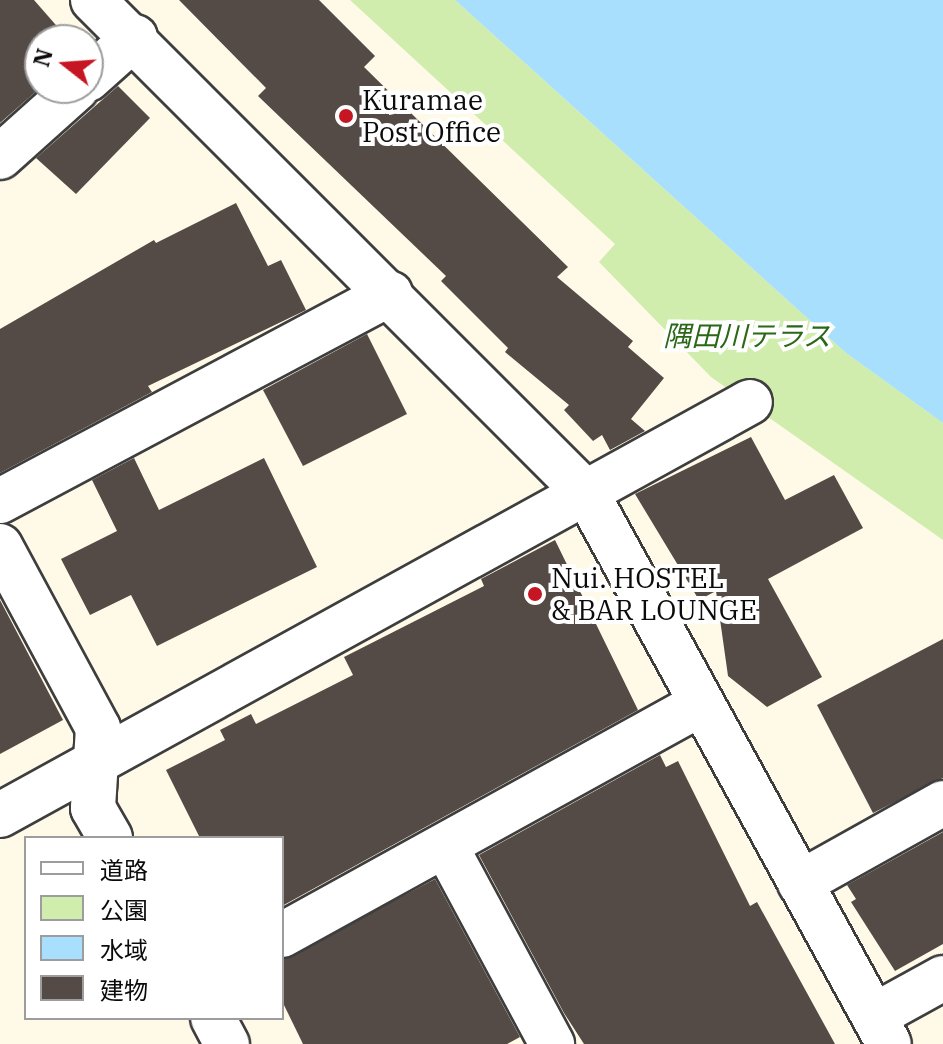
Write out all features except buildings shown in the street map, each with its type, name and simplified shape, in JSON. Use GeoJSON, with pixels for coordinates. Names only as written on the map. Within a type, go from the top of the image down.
{"type":"FeatureCollection","features":[{"type":"Feature","properties":{"kind":"street"},"geometry":{"type":"LineString","coordinates":[[93,0],[135,37],[587,494],[881,1030],[943,978]]}},
{"type":"Feature","properties":{"kind":"street"},"geometry":{"type":"LineString","coordinates":[[104,65],[135,37]]}},
{"type":"Feature","properties":{"kind":"street"},"geometry":{"type":"LineString","coordinates":[[0,157],[59,104]]}},
{"type":"Feature","properties":{"kind":"street"},"geometry":{"type":"LineString","coordinates":[[0,501],[390,294]]}},
{"type":"Feature","properties":{"kind":"street"},"geometry":{"type":"LineString","coordinates":[[0,815],[750,402]]}},
{"type":"Feature","properties":{"kind":"street"},"geometry":{"type":"LineString","coordinates":[[0,546],[98,728],[93,808],[109,836]]}},
{"type":"Feature","properties":{"kind":"street"},"geometry":{"type":"LineString","coordinates":[[284,934],[701,704]]}},
{"type":"Feature","properties":{"kind":"street"},"geometry":{"type":"LineString","coordinates":[[800,883],[943,803]]}},
{"type":"Feature","properties":{"kind":"street"},"geometry":{"type":"LineString","coordinates":[[446,847],[552,1044]]}},
{"type":"Feature","properties":{"kind":"street"},"geometry":{"type":"LineString","coordinates":[[214,1020],[227,1044]]}},
{"type":"Feature","properties":{"kind":"green space","name":"隅田川テラス"},"geometry":{"type":"Polygon","coordinates":[[[350,0],[455,0],[846,353],[943,423],[943,540],[711,377],[599,262],[615,244],[350,0]]]}},
{"type":"Feature","properties":{"kind":"water"},"geometry":{"type":"Polygon","coordinates":[[[455,0],[943,0],[943,423],[846,353],[455,0]]]}},
{"type":"Feature","properties":{"kind":"place","name":"Kuramae Post Office"},"geometry":{"type":"Point","coordinates":[346,116]}},
{"type":"Feature","properties":{"kind":"place","name":"Nui. HOSTEL & BAR LOUNGE"},"geometry":{"type":"Point","coordinates":[535,594]}}]}
